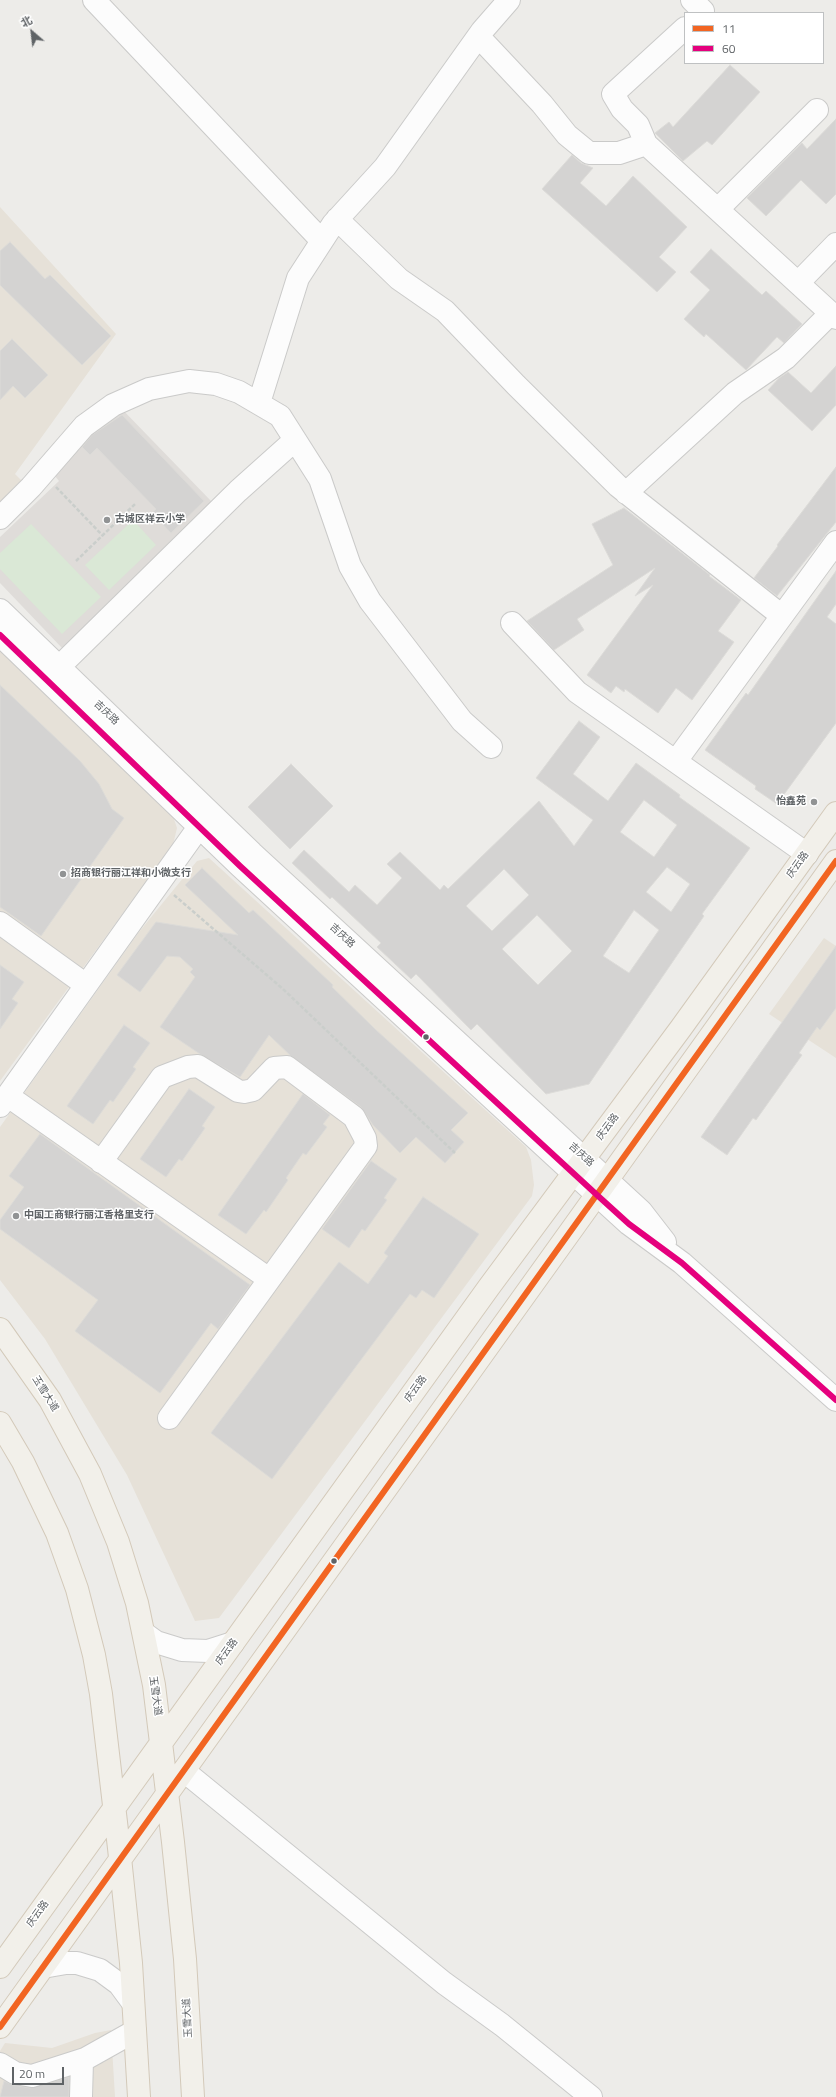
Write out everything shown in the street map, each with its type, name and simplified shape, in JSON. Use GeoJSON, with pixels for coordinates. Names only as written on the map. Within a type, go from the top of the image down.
{"type":"FeatureCollection","features":[{"type":"Feature","properties":{"kind":"main road","name":"庆云路"},"geometry":{"type":"LineString","coordinates":[[0,1967],[836,813]]}},
{"type":"Feature","properties":{"kind":"main road"},"geometry":{"type":"LineString","coordinates":[[0,2027],[836,861]]}},
{"type":"Feature","properties":{"kind":"main road","name":"玉雪大道"},"geometry":{"type":"LineString","coordinates":[[0,1329],[50,1400],[90,1474],[118,1542],[135,1595],[145,1634],[154,1685],[185,1959],[193,2097]]}},
{"type":"Feature","properties":{"kind":"main road"},"geometry":{"type":"LineString","coordinates":[[0,1423],[41,1497],[57,1533],[77,1589],[94,1655],[101,1694],[115,1808],[133,2003],[139,2097]]}},
{"type":"Feature","properties":{"kind":"street"},"geometry":{"type":"LineString","coordinates":[[94,0],[322,241]]}},
{"type":"Feature","properties":{"kind":"street"},"geometry":{"type":"LineString","coordinates":[[259,403],[298,278],[338,219],[385,167],[478,37],[509,0]]}},
{"type":"Feature","properties":{"kind":"street"},"geometry":{"type":"LineString","coordinates":[[692,0],[703,11],[702,12]]}},
{"type":"Feature","properties":{"kind":"street"},"geometry":{"type":"LineString","coordinates":[[626,493],[735,393],[786,358],[833,316],[646,144],[638,125],[622,109],[613,94],[684,29]]}},
{"type":"Feature","properties":{"kind":"street"},"geometry":{"type":"LineString","coordinates":[[478,37],[542,104],[567,135],[588,153],[619,153],[646,144]]}},
{"type":"Feature","properties":{"kind":"street"},"geometry":{"type":"LineString","coordinates":[[718,210],[817,110]]}},
{"type":"Feature","properties":{"kind":"street"},"geometry":{"type":"LineString","coordinates":[[338,219],[399,279],[445,310],[516,385],[626,493],[782,616]]}},
{"type":"Feature","properties":{"kind":"street"},"geometry":{"type":"LineString","coordinates":[[798,283],[836,244]]}},
{"type":"Feature","properties":{"kind":"street"},"geometry":{"type":"LineString","coordinates":[[0,518],[31,487],[42,472],[84,426],[98,415],[130,397],[149,389],[183,382],[202,382],[239,392],[280,416],[320,479],[350,566],[370,601],[462,721],[492,747]]}},
{"type":"Feature","properties":{"kind":"street"},"geometry":{"type":"LineString","coordinates":[[59,667],[238,491],[295,440]]}},
{"type":"Feature","properties":{"kind":"street"},"geometry":{"type":"LineString","coordinates":[[676,760],[836,542]]}},
{"type":"Feature","properties":{"kind":"street","name":"吉庆路"},"geometry":{"type":"LineString","coordinates":[[0,610],[579,1166]]}},
{"type":"Feature","properties":{"kind":"street"},"geometry":{"type":"LineString","coordinates":[[512,623],[577,692],[676,760],[806,854]]}},
{"type":"Feature","properties":{"kind":"street","name":"吉庆路"},"geometry":{"type":"LineString","coordinates":[[0,636],[199,827],[603,1188],[629,1224],[682,1263],[836,1400]]}},
{"type":"Feature","properties":{"kind":"street"},"geometry":{"type":"LineString","coordinates":[[199,827],[4,1101],[102,1162],[269,1279]]}},
{"type":"Feature","properties":{"kind":"street"},"geometry":{"type":"LineString","coordinates":[[0,924],[86,985]]}},
{"type":"Feature","properties":{"kind":"street"},"geometry":{"type":"LineString","coordinates":[[102,1162],[162,1077],[170,1072],[198,1066],[238,1091],[244,1092],[256,1087],[274,1068],[287,1067],[354,1117],[362,1130],[366,1146],[169,1418]]}},
{"type":"Feature","properties":{"kind":"street"},"geometry":{"type":"LineString","coordinates":[[145,1634],[168,1647],[188,1651],[208,1651],[233,1644]]}},
{"type":"Feature","properties":{"kind":"street"},"geometry":{"type":"LineString","coordinates":[[184,1771],[444,1983],[502,2025],[591,2097]]}},
{"type":"Feature","properties":{"kind":"street"},"geometry":{"type":"LineString","coordinates":[[43,1967],[66,1963],[77,1963],[100,1970],[119,1984],[133,2003]]}},
{"type":"Feature","properties":{"kind":"street"},"geometry":{"type":"LineString","coordinates":[[0,2064],[15,2073],[32,2076],[82,2060],[104,2050],[135,2031]]}},
{"type":"Feature","properties":{"kind":"street"},"geometry":{"type":"LineString","coordinates":[[81,2097],[82,2060]]}},
{"type":"Feature","properties":{"kind":"path"},"geometry":{"type":"LineString","coordinates":[[42,472],[103,536]]}},
{"type":"Feature","properties":{"kind":"path"},"geometry":{"type":"LineString","coordinates":[[76,560],[135,504]]}},
{"type":"Feature","properties":{"kind":"path"},"geometry":{"type":"LineString","coordinates":[[160,882],[283,989],[455,1152]]}},
{"type":"Feature","properties":{"kind":"shaded area"},"geometry":{"type":"Polygon","coordinates":[[[0,207],[116,334],[15,474],[24,483],[0,508],[0,207]]]}},
{"type":"Feature","properties":{"kind":"shaded area","name":"古城区祥云小学"},"geometry":{"type":"Polygon","coordinates":[[[119,406],[213,503],[62,648],[0,583],[0,537],[59,481],[51,471],[119,406]]]}},
{"type":"Feature","properties":{"kind":"shaded area"},"geometry":{"type":"Polygon","coordinates":[[[0,646],[172,813],[177,828],[173,845],[0,1081],[0,646]]]}},
{"type":"Feature","properties":{"kind":"shaded area"},"geometry":{"type":"Polygon","coordinates":[[[209,858],[526,1147],[531,1160],[534,1185],[532,1196],[219,1618],[195,1621],[127,1475],[45,1339],[0,1280],[0,1127],[139,932],[197,861],[209,858]]]}},
{"type":"Feature","properties":{"kind":"shaded area"},"geometry":{"type":"Polygon","coordinates":[[[824,938],[836,946],[836,1058],[769,1014],[824,938]]]}},
{"type":"Feature","properties":{"kind":"shaded area"},"geometry":{"type":"Polygon","coordinates":[[[111,2030],[115,2097],[0,2097],[0,2051],[5,2043],[52,2048],[95,2033],[111,2030]]]}},
{"type":"Feature","properties":{"kind":"green space"},"geometry":{"type":"Polygon","coordinates":[[[133,520],[156,545],[109,590],[85,565],[133,520]]]}},
{"type":"Feature","properties":{"kind":"green space"},"geometry":{"type":"Polygon","coordinates":[[[31,524],[101,597],[62,634],[0,569],[0,553],[31,524]]]}},
{"type":"Feature","properties":{"kind":"building"},"geometry":{"type":"Polygon","coordinates":[[[730,65],[760,92],[712,145],[707,141],[683,161],[655,133],[669,122],[673,127],[730,65]]]}},
{"type":"Feature","properties":{"kind":"building"},"geometry":{"type":"Polygon","coordinates":[[[836,119],[836,194],[826,204],[801,180],[766,216],[747,198],[802,143],[807,149],[836,119]]]}},
{"type":"Feature","properties":{"kind":"building"},"geometry":{"type":"Polygon","coordinates":[[[572,155],[581,163],[593,168],[580,183],[606,206],[633,176],[687,227],[659,257],[676,272],[657,292],[542,189],[572,155]]]}},
{"type":"Feature","properties":{"kind":"building"},"geometry":{"type":"Polygon","coordinates":[[[10,242],[45,279],[50,275],[111,336],[82,365],[0,285],[0,251],[10,242]]]}},
{"type":"Feature","properties":{"kind":"building"},"geometry":{"type":"Polygon","coordinates":[[[711,249],[762,295],[766,291],[802,324],[784,343],[777,337],[746,370],[706,334],[704,337],[684,319],[710,290],[690,272],[711,249]]]}},
{"type":"Feature","properties":{"kind":"building"},"geometry":{"type":"Polygon","coordinates":[[[12,339],[48,375],[25,398],[13,386],[0,400],[0,351],[12,339]]]}},
{"type":"Feature","properties":{"kind":"building"},"geometry":{"type":"Polygon","coordinates":[[[836,366],[836,405],[812,431],[768,390],[779,378],[788,372],[811,393],[836,366]]]}},
{"type":"Feature","properties":{"kind":"building"},"geometry":{"type":"Polygon","coordinates":[[[122,415],[204,501],[171,533],[152,513],[156,509],[97,448],[90,455],[82,447],[92,435],[122,415]]]}},
{"type":"Feature","properties":{"kind":"building"},"geometry":{"type":"Polygon","coordinates":[[[836,467],[836,522],[777,596],[754,578],[836,467]]]}},
{"type":"Feature","properties":{"kind":"building"},"geometry":{"type":"Polygon","coordinates":[[[624,508],[741,600],[718,631],[734,642],[692,700],[676,688],[658,713],[625,689],[624,692],[616,686],[611,693],[587,675],[653,585],[635,596],[655,568],[577,619],[584,630],[554,650],[527,621],[613,565],[592,524],[624,508]]]}},
{"type":"Feature","properties":{"kind":"building"},"geometry":{"type":"Polygon","coordinates":[[[836,571],[836,604],[827,617],[836,624],[836,723],[777,804],[755,789],[756,786],[705,750],[746,693],[748,695],[836,571]]]}},
{"type":"Feature","properties":{"kind":"building"},"geometry":{"type":"Polygon","coordinates":[[[0,685],[80,761],[99,784],[112,809],[124,818],[41,936],[0,907],[0,685]]]}},
{"type":"Feature","properties":{"kind":"building"},"geometry":{"type":"Polygon","coordinates":[[[579,721],[600,737],[573,774],[608,801],[636,763],[680,795],[679,797],[750,848],[702,914],[704,916],[589,1084],[546,1094],[477,1024],[471,1030],[416,974],[411,979],[377,947],[381,943],[332,897],[330,899],[292,863],[304,850],[349,892],[355,885],[377,905],[402,878],[387,864],[400,852],[440,890],[444,885],[448,889],[539,801],[574,846],[593,820],[536,778],[579,721]],[[644,800],[620,832],[654,857],[677,825],[644,800]],[[667,867],[646,892],[671,912],[690,884],[667,867]],[[504,869],[466,906],[492,931],[529,895],[504,869]],[[634,910],[603,956],[629,973],[659,930],[634,910]],[[537,915],[502,949],[538,985],[572,951],[537,915]]]}},
{"type":"Feature","properties":{"kind":"building"},"geometry":{"type":"Polygon","coordinates":[[[291,764],[333,806],[290,849],[248,807],[291,764]]]}},
{"type":"Feature","properties":{"kind":"building"},"geometry":{"type":"Polygon","coordinates":[[[202,868],[249,913],[253,910],[333,985],[332,987],[376,1030],[468,1113],[451,1130],[464,1142],[445,1163],[416,1137],[400,1153],[373,1125],[361,1107],[291,1056],[269,1035],[240,1077],[200,1054],[160,1027],[195,977],[190,972],[193,969],[180,957],[167,956],[140,992],[117,975],[156,922],[238,935],[185,885],[202,868]]]}},
{"type":"Feature","properties":{"kind":"building"},"geometry":{"type":"Polygon","coordinates":[[[836,946],[836,1008],[820,1030],[817,1027],[799,1053],[802,1055],[756,1120],[753,1118],[727,1155],[701,1137],[836,946]]]}},
{"type":"Feature","properties":{"kind":"building"},"geometry":{"type":"Polygon","coordinates":[[[0,965],[24,982],[12,999],[18,1003],[0,1029],[0,965]]]}},
{"type":"Feature","properties":{"kind":"building"},"geometry":{"type":"Polygon","coordinates":[[[124,1025],[150,1043],[133,1067],[136,1069],[113,1102],[110,1100],[93,1124],[67,1106],[124,1025]]]}},
{"type":"Feature","properties":{"kind":"building"},"geometry":{"type":"Polygon","coordinates":[[[189,1089],[215,1107],[202,1126],[205,1128],[182,1161],[179,1159],[166,1177],[140,1159],[189,1089]]]}},
{"type":"Feature","properties":{"kind":"building"},"geometry":{"type":"Polygon","coordinates":[[[303,1094],[330,1115],[323,1124],[327,1127],[306,1155],[303,1153],[286,1178],[288,1180],[266,1212],[264,1210],[246,1234],[218,1215],[303,1094]]]}},
{"type":"Feature","properties":{"kind":"building"},"geometry":{"type":"Polygon","coordinates":[[[40,1134],[250,1285],[218,1329],[211,1323],[160,1393],[75,1331],[98,1300],[0,1229],[0,1220],[24,1187],[9,1176],[40,1134]]]}},
{"type":"Feature","properties":{"kind":"building"},"geometry":{"type":"Polygon","coordinates":[[[371,1161],[397,1179],[384,1198],[387,1200],[365,1231],[362,1229],[349,1248],[322,1229],[371,1161]]]}},
{"type":"Feature","properties":{"kind":"building"},"geometry":{"type":"Polygon","coordinates":[[[423,1197],[479,1234],[434,1298],[422,1290],[416,1298],[410,1294],[272,1479],[211,1433],[339,1262],[368,1284],[388,1256],[384,1253],[423,1197]]]}},
{"type":"Feature","properties":{"kind":"building"},"geometry":{"type":"Polygon","coordinates":[[[69,2077],[69,2097],[0,2097],[4,2081],[13,2085],[30,2088],[69,2077]]]}},
{"type":"Feature","properties":{"kind":"transit line","name":"60"},"geometry":{"type":"LineString","coordinates":[[0,635],[240,866],[597,1195],[629,1224],[682,1263],[836,1400]]}},
{"type":"Feature","properties":{"kind":"transit line","name":"11"},"geometry":{"type":"LineString","coordinates":[[0,2027],[836,861]]}},
{"type":"Feature","properties":{"kind":"place","name":"古城区祥云小学"},"geometry":{"type":"Point","coordinates":[107,520]}},
{"type":"Feature","properties":{"kind":"place","name":"怡鑫苑"},"geometry":{"type":"Point","coordinates":[814,802]}},
{"type":"Feature","properties":{"kind":"place","name":"招商银行丽江祥和小微支行"},"geometry":{"type":"Point","coordinates":[63,874]}},
{"type":"Feature","properties":{"kind":"place","name":"中国工商银行丽江香格里支行"},"geometry":{"type":"Point","coordinates":[16,1216]}}]}
